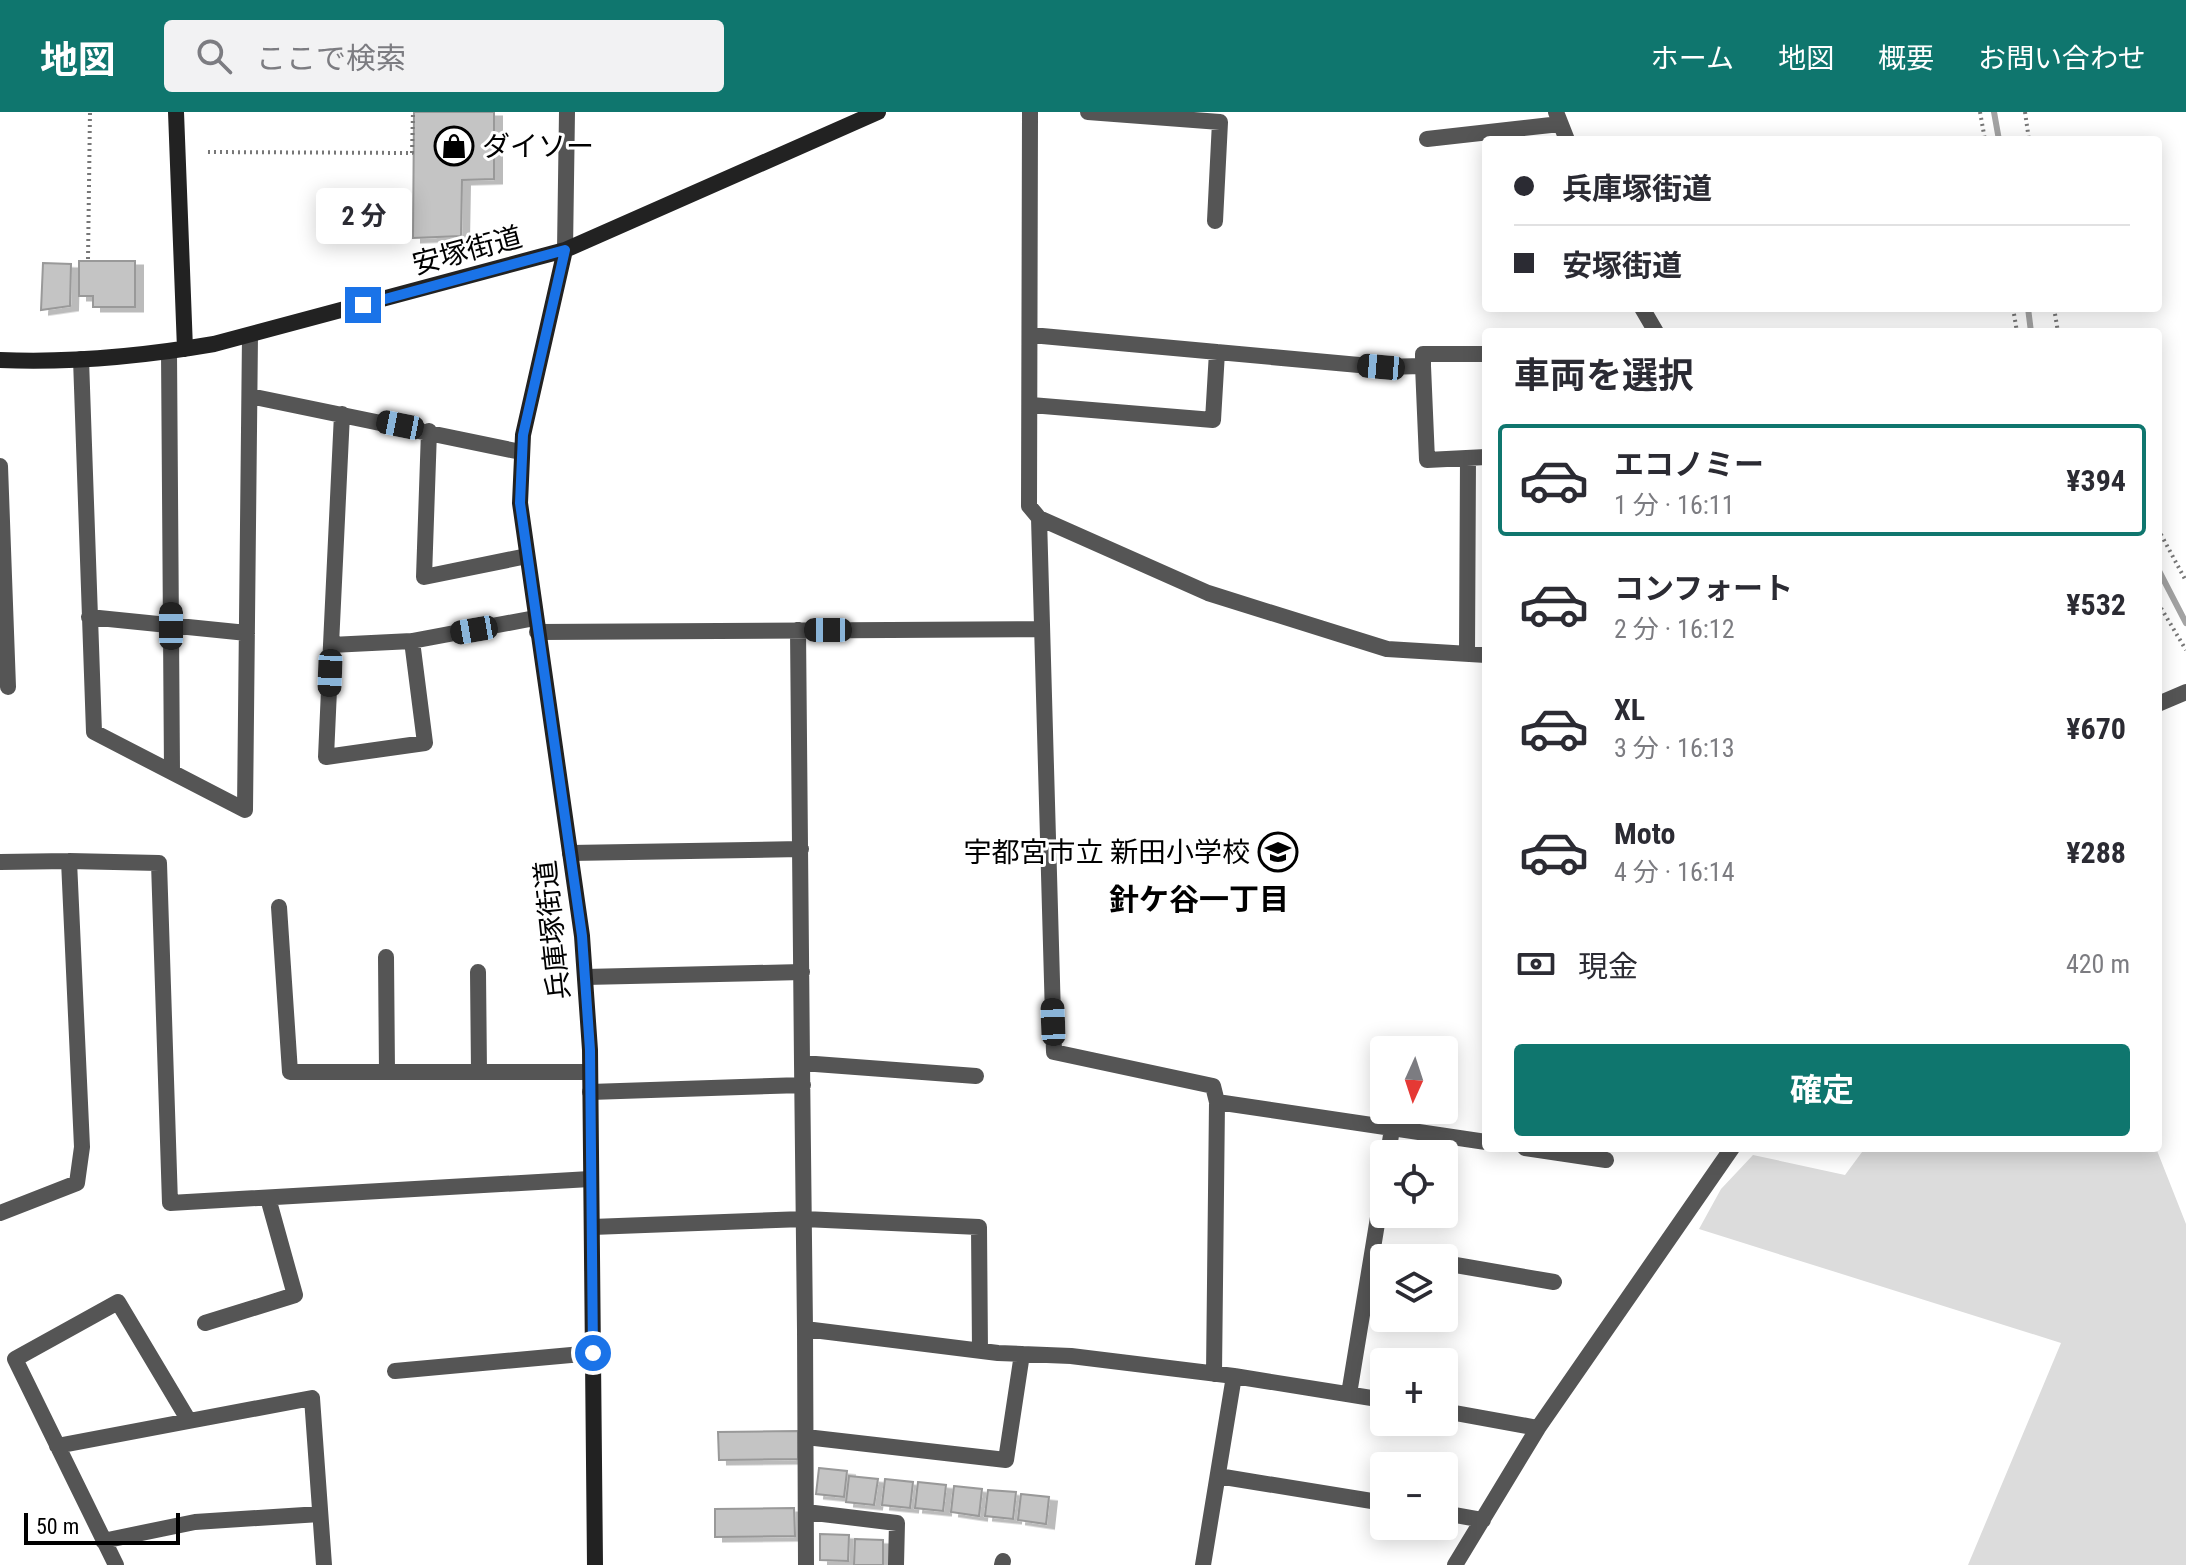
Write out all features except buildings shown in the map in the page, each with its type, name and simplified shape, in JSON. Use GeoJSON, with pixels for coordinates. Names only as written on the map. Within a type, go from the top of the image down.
{"type":"FeatureCollection","features":[{"type":"Feature","properties":{"kind":"street"},"geometry":{"type":"LineString","coordinates":[[172,772],[171,626],[177,350],[176,112]]}},
{"type":"Feature","properties":{"kind":"street"},"geometry":{"type":"LineString","coordinates":[[565,250],[567,112]]}},
{"type":"Feature","properties":{"kind":"street","name":"安塚街道"},"geometry":{"type":"LineString","coordinates":[[0,360],[81,359],[177,350],[250,335],[565,250],[878,112]]}},
{"type":"Feature","properties":{"kind":"street"},"geometry":{"type":"LineString","coordinates":[[1030,112],[1029,506],[1039,518],[1208,593],[1387,649],[1482,655]]}},
{"type":"Feature","properties":{"kind":"street"},"geometry":{"type":"LineString","coordinates":[[1088,112],[1220,122],[1215,221]]}},
{"type":"Feature","properties":{"kind":"street"},"geometry":{"type":"LineString","coordinates":[[1427,139],[1561,125]]}},
{"type":"Feature","properties":{"kind":"street","name":"兵庫塚街道"},"geometry":{"type":"LineString","coordinates":[[565,250],[521,452],[520,503],[585,977],[590,1072],[595,1565]]}},
{"type":"Feature","properties":{"kind":"street"},"geometry":{"type":"LineString","coordinates":[[81,359],[94,732],[245,810],[250,335]]}},
{"type":"Feature","properties":{"kind":"street"},"geometry":{"type":"LineString","coordinates":[[1031,335],[1381,367],[1423,366]]}},
{"type":"Feature","properties":{"kind":"street"},"geometry":{"type":"LineString","coordinates":[[1031,405],[1213,420],[1217,352]]}},
{"type":"Feature","properties":{"kind":"street"},"geometry":{"type":"LineString","coordinates":[[1482,354],[1423,354],[1427,460],[1482,457]]}},
{"type":"Feature","properties":{"kind":"street"},"geometry":{"type":"LineString","coordinates":[[250,396],[521,452]]}},
{"type":"Feature","properties":{"kind":"street"},"geometry":{"type":"LineString","coordinates":[[342,414],[326,757],[425,743],[412,641]]}},
{"type":"Feature","properties":{"kind":"street"},"geometry":{"type":"LineString","coordinates":[[429,431],[424,577],[527,556]]}},
{"type":"Feature","properties":{"kind":"street"},"geometry":{"type":"LineString","coordinates":[[1467,654],[1468,458]]}},
{"type":"Feature","properties":{"kind":"street"},"geometry":{"type":"LineString","coordinates":[[0,466],[8,687]]}},
{"type":"Feature","properties":{"kind":"street"},"geometry":{"type":"LineString","coordinates":[[1039,518],[1054,1052],[1213,1086],[1217,1102],[1214,1374]]}},
{"type":"Feature","properties":{"kind":"street"},"geometry":{"type":"LineString","coordinates":[[89,617],[247,633]]}},
{"type":"Feature","properties":{"kind":"street"},"geometry":{"type":"LineString","coordinates":[[331,645],[412,641],[536,625],[798,630],[1042,629]]}},
{"type":"Feature","properties":{"kind":"street"},"geometry":{"type":"LineString","coordinates":[[798,630],[806,1565]]}},
{"type":"Feature","properties":{"kind":"street"},"geometry":{"type":"LineString","coordinates":[[2162,702],[2186,692]]}},
{"type":"Feature","properties":{"kind":"street"},"geometry":{"type":"LineString","coordinates":[[570,853],[801,849]]}},
{"type":"Feature","properties":{"kind":"street"},"geometry":{"type":"LineString","coordinates":[[0,1213],[77,1183],[82,1147],[69,861]]}},
{"type":"Feature","properties":{"kind":"street"},"geometry":{"type":"LineString","coordinates":[[0,862],[159,863],[170,1203],[590,1179]]}},
{"type":"Feature","properties":{"kind":"street"},"geometry":{"type":"LineString","coordinates":[[279,907],[290,1072],[590,1072]]}},
{"type":"Feature","properties":{"kind":"street"},"geometry":{"type":"LineString","coordinates":[[386,957],[387,1072]]}},
{"type":"Feature","properties":{"kind":"street"},"geometry":{"type":"LineString","coordinates":[[478,972],[479,1072]]}},
{"type":"Feature","properties":{"kind":"street"},"geometry":{"type":"LineString","coordinates":[[585,977],[802,972]]}},
{"type":"Feature","properties":{"kind":"street"},"geometry":{"type":"LineString","coordinates":[[802,1063],[976,1076]]}},
{"type":"Feature","properties":{"kind":"street"},"geometry":{"type":"LineString","coordinates":[[590,1092],[803,1085]]}},
{"type":"Feature","properties":{"kind":"street"},"geometry":{"type":"LineString","coordinates":[[1217,1102],[1482,1141]]}},
{"type":"Feature","properties":{"kind":"street"},"geometry":{"type":"LineString","coordinates":[[1390,1140],[1392,1129]]}},
{"type":"Feature","properties":{"kind":"street"},"geometry":{"type":"LineString","coordinates":[[1552,1152],[1606,1160]]}},
{"type":"Feature","properties":{"kind":"street"},"geometry":{"type":"LineString","coordinates":[[1455,1565],[1538,1428],[1729,1152]]}},
{"type":"Feature","properties":{"kind":"street"},"geometry":{"type":"LineString","coordinates":[[205,1323],[295,1295],[268,1198]]}},
{"type":"Feature","properties":{"kind":"street"},"geometry":{"type":"LineString","coordinates":[[592,1227],[804,1219],[979,1227],[980,1351]]}},
{"type":"Feature","properties":{"kind":"street"},"geometry":{"type":"LineString","coordinates":[[1458,1265],[1554,1282]]}},
{"type":"Feature","properties":{"kind":"street"},"geometry":{"type":"LineString","coordinates":[[1349,1394],[1370,1269]]}},
{"type":"Feature","properties":{"kind":"street"},"geometry":{"type":"LineString","coordinates":[[116,1565],[15,1359],[118,1302],[189,1421]]}},
{"type":"Feature","properties":{"kind":"street"},"geometry":{"type":"LineString","coordinates":[[805,1329],[980,1351],[1071,1356],[1234,1376],[1370,1398]]}},
{"type":"Feature","properties":{"kind":"street"},"geometry":{"type":"LineString","coordinates":[[395,1371],[593,1353]]}},
{"type":"Feature","properties":{"kind":"street"},"geometry":{"type":"LineString","coordinates":[[806,1437],[1006,1460],[1022,1354]]}},
{"type":"Feature","properties":{"kind":"street"},"geometry":{"type":"LineString","coordinates":[[1203,1565],[1234,1376]]}},
{"type":"Feature","properties":{"kind":"street"},"geometry":{"type":"LineString","coordinates":[[57,1446],[312,1398],[324,1565]]}},
{"type":"Feature","properties":{"kind":"street"},"geometry":{"type":"LineString","coordinates":[[1458,1414],[1538,1428]]}},
{"type":"Feature","properties":{"kind":"street"},"geometry":{"type":"LineString","coordinates":[[1218,1476],[1370,1501]]}},
{"type":"Feature","properties":{"kind":"street"},"geometry":{"type":"LineString","coordinates":[[806,1512],[897,1523],[896,1565]]}},
{"type":"Feature","properties":{"kind":"street"},"geometry":{"type":"LineString","coordinates":[[103,1541],[195,1522],[320,1514]]}},
{"type":"Feature","properties":{"kind":"street"},"geometry":{"type":"LineString","coordinates":[[1458,1516],[1483,1520]]}},
{"type":"Feature","properties":{"kind":"path"},"geometry":{"type":"LineString","coordinates":[[88,259],[90,112]]}},
{"type":"Feature","properties":{"kind":"path"},"geometry":{"type":"LineString","coordinates":[[208,152],[412,153],[413,112]]}},
{"type":"Feature","properties":{"kind":"path"},"geometry":{"type":"LineString","coordinates":[[1980,112],[1984,136]]}},
{"type":"Feature","properties":{"kind":"path"},"geometry":{"type":"LineString","coordinates":[[2025,112],[2028,136]]}},
{"type":"Feature","properties":{"kind":"path"},"geometry":{"type":"LineString","coordinates":[[2162,536],[2186,581]]}},
{"type":"Feature","properties":{"kind":"path"},"geometry":{"type":"LineString","coordinates":[[2162,610],[2186,650]]}},
{"type":"Feature","properties":{"kind":"shaded area"},"geometry":{"type":"Polygon","coordinates":[[[1862,1152],[2158,1152],[2186,1224],[2186,1565],[1968,1565],[2061,1343],[1699,1229],[1721,1189],[1753,1155],[1845,1175],[1862,1152]]]}},
{"type":"Feature","properties":{"kind":"waterway"},"geometry":{"type":"LineString","coordinates":[[1994,112],[1998,136]]}},
{"type":"Feature","properties":{"kind":"waterway"},"geometry":{"type":"LineString","coordinates":[[2028,312],[2030,328]]}},
{"type":"Feature","properties":{"kind":"waterway"},"geometry":{"type":"LineString","coordinates":[[2162,577],[2186,623]]}},
{"type":"Feature","properties":{"kind":"place","name":"ダイソー"},"geometry":{"type":"Point","coordinates":[454,146]}},
{"type":"Feature","properties":{"kind":"place","name":"宇都宮市立 新田小学校"},"geometry":{"type":"Point","coordinates":[1278,852]}},
{"type":"Feature","properties":{"kind":"district","name":"針ケ谷一丁目"},"geometry":{"type":"Point","coordinates":[1199,900]}},
{"type":"Feature","properties":{"kind":"route"},"geometry":{"type":"LineString","coordinates":[[363,305],[565,250],[523,435],[519,471],[520,503],[537,632],[582,936],[590,1050],[593,1353]]}}]}
